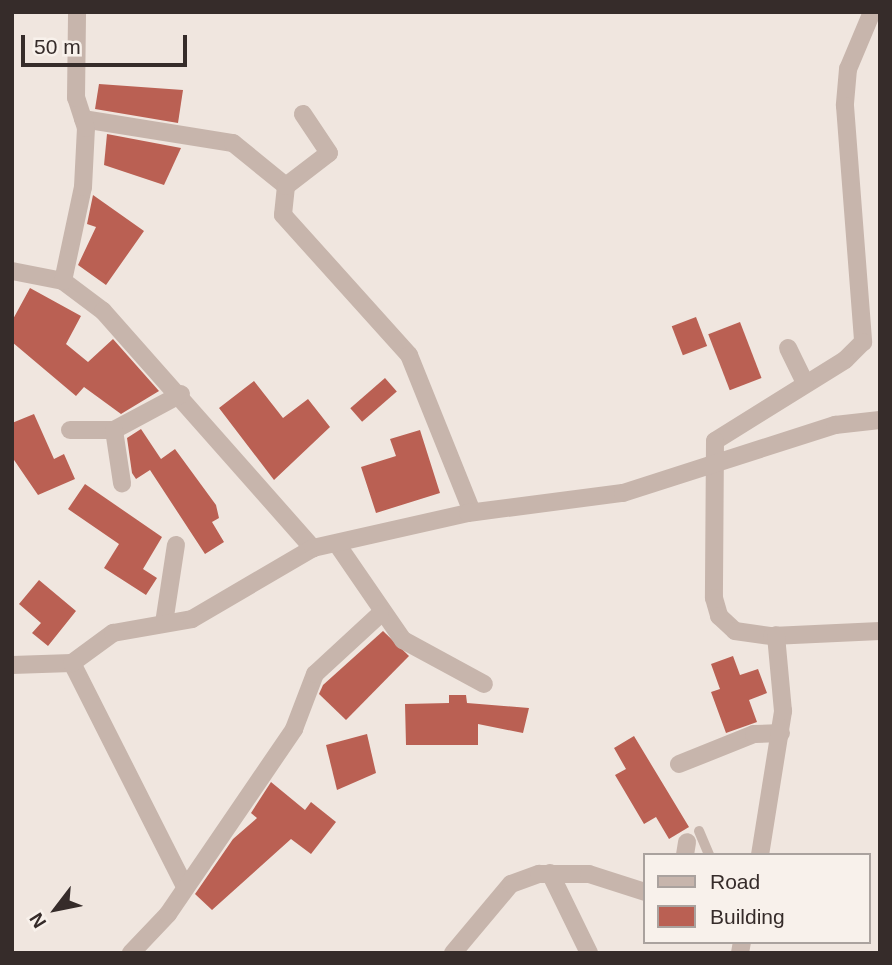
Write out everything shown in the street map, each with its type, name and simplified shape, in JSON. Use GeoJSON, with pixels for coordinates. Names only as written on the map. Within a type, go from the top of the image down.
{"type":"FeatureCollection","features":[{"type":"Feature","properties":{"kind":"street"},"geometry":{"type":"LineString","coordinates":[[63,281],[83,187],[83,119],[76,98],[77,12]]}},
{"type":"Feature","properties":{"kind":"street"},"geometry":{"type":"LineString","coordinates":[[872,12],[848,69],[845,106],[863,342],[804,383],[727,427],[715,441],[715,466],[719,616],[735,631],[776,635],[880,631]]}},
{"type":"Feature","properties":{"kind":"street"},"geometry":{"type":"LineString","coordinates":[[303,114],[329,153],[286,187],[283,215],[409,355],[472,512]]}},
{"type":"Feature","properties":{"kind":"street"},"geometry":{"type":"LineString","coordinates":[[83,119],[233,143],[286,187]]}},
{"type":"Feature","properties":{"kind":"street"},"geometry":{"type":"LineString","coordinates":[[12,271],[63,281],[103,311],[181,394],[313,548]]}},
{"type":"Feature","properties":{"kind":"street"},"geometry":{"type":"LineString","coordinates":[[788,348],[804,383]]}},
{"type":"Feature","properties":{"kind":"street"},"geometry":{"type":"LineString","coordinates":[[70,430],[114,430],[181,394]]}},
{"type":"Feature","properties":{"kind":"street"},"geometry":{"type":"LineString","coordinates":[[12,665],[72,663],[113,632],[192,619],[313,548],[340,547],[472,512],[623,493],[715,466],[835,425],[880,421]]}},
{"type":"Feature","properties":{"kind":"street"},"geometry":{"type":"LineString","coordinates":[[114,430],[122,483]]}},
{"type":"Feature","properties":{"kind":"street"},"geometry":{"type":"LineString","coordinates":[[164,623],[176,545]]}},
{"type":"Feature","properties":{"kind":"street"},"geometry":{"type":"LineString","coordinates":[[340,547],[380,614],[403,640],[484,684]]}},
{"type":"Feature","properties":{"kind":"street"},"geometry":{"type":"LineString","coordinates":[[131,953],[185,887],[294,729],[315,674],[380,614]]}},
{"type":"Feature","properties":{"kind":"street"},"geometry":{"type":"LineString","coordinates":[[760,853],[781,733],[776,635]]}},
{"type":"Feature","properties":{"kind":"street"},"geometry":{"type":"LineString","coordinates":[[72,663],[185,887]]}},
{"type":"Feature","properties":{"kind":"street"},"geometry":{"type":"LineString","coordinates":[[679,764],[754,734],[781,733]]}},
{"type":"Feature","properties":{"kind":"street"},"geometry":{"type":"LineString","coordinates":[[453,953],[511,884],[550,873],[589,874],[644,892]]}},
{"type":"Feature","properties":{"kind":"street"},"geometry":{"type":"LineString","coordinates":[[550,873],[589,953]]}},
{"type":"Feature","properties":{"kind":"lane"},"geometry":{"type":"LineString","coordinates":[[691,843],[706,853]]}},
{"type":"Feature","properties":{"kind":"building"},"geometry":{"type":"Polygon","coordinates":[[[99,84],[183,90],[178,123],[95,109],[99,84]]]}},
{"type":"Feature","properties":{"kind":"building"},"geometry":{"type":"Polygon","coordinates":[[[107,134],[181,148],[164,185],[104,165],[107,134]]]}},
{"type":"Feature","properties":{"kind":"building"},"geometry":{"type":"Polygon","coordinates":[[[93,195],[144,231],[106,285],[78,265],[96,227],[87,224],[93,195]]]}},
{"type":"Feature","properties":{"kind":"building"},"geometry":{"type":"Polygon","coordinates":[[[30,288],[81,316],[66,344],[88,362],[113,339],[159,391],[121,414],[84,387],[76,396],[12,342],[12,321],[30,288]]]}},
{"type":"Feature","properties":{"kind":"building"},"geometry":{"type":"Polygon","coordinates":[[[696,317],[707,346],[683,355],[672,326],[696,317]]]}},
{"type":"Feature","properties":{"kind":"building"},"geometry":{"type":"Polygon","coordinates":[[[740,322],[762,378],[730,390],[708,334],[740,322]]]}},
{"type":"Feature","properties":{"kind":"building"},"geometry":{"type":"Polygon","coordinates":[[[385,378],[397,392],[362,422],[350,408],[385,378]]]}},
{"type":"Feature","properties":{"kind":"building"},"geometry":{"type":"Polygon","coordinates":[[[254,381],[283,418],[308,399],[330,427],[274,480],[219,408],[254,381]]]}},
{"type":"Feature","properties":{"kind":"building"},"geometry":{"type":"Polygon","coordinates":[[[34,414],[54,459],[64,454],[75,479],[38,495],[12,457],[12,423],[34,414]]]}},
{"type":"Feature","properties":{"kind":"building"},"geometry":{"type":"Polygon","coordinates":[[[141,429],[161,459],[175,449],[216,505],[219,518],[212,522],[224,542],[205,554],[150,470],[136,479],[132,473],[127,438],[141,429]]]}},
{"type":"Feature","properties":{"kind":"building"},"geometry":{"type":"Polygon","coordinates":[[[420,430],[440,493],[376,513],[361,467],[396,456],[390,439],[420,430]]]}},
{"type":"Feature","properties":{"kind":"building"},"geometry":{"type":"Polygon","coordinates":[[[85,484],[162,537],[143,569],[157,578],[146,595],[104,568],[119,544],[68,509],[85,484]]]}},
{"type":"Feature","properties":{"kind":"building"},"geometry":{"type":"Polygon","coordinates":[[[39,580],[76,611],[48,646],[32,633],[41,623],[19,604],[39,580]]]}},
{"type":"Feature","properties":{"kind":"building"},"geometry":{"type":"Polygon","coordinates":[[[383,631],[409,656],[346,720],[319,694],[323,685],[383,631]]]}},
{"type":"Feature","properties":{"kind":"building"},"geometry":{"type":"Polygon","coordinates":[[[733,656],[740,675],[758,669],[767,693],[749,700],[757,722],[726,733],[711,692],[720,689],[711,664],[733,656]]]}},
{"type":"Feature","properties":{"kind":"building"},"geometry":{"type":"Polygon","coordinates":[[[449,695],[466,695],[467,703],[529,708],[523,733],[478,724],[478,745],[406,745],[405,704],[449,703],[449,695]]]}},
{"type":"Feature","properties":{"kind":"building"},"geometry":{"type":"Polygon","coordinates":[[[367,734],[376,773],[337,790],[326,745],[367,734]]]}},
{"type":"Feature","properties":{"kind":"building"},"geometry":{"type":"Polygon","coordinates":[[[634,736],[689,827],[669,839],[656,817],[644,824],[615,775],[626,769],[614,748],[634,736]]]}},
{"type":"Feature","properties":{"kind":"building"},"geometry":{"type":"Polygon","coordinates":[[[271,782],[305,810],[311,802],[336,822],[311,854],[291,839],[212,910],[195,894],[233,839],[257,818],[251,813],[271,782]]]}}]}
